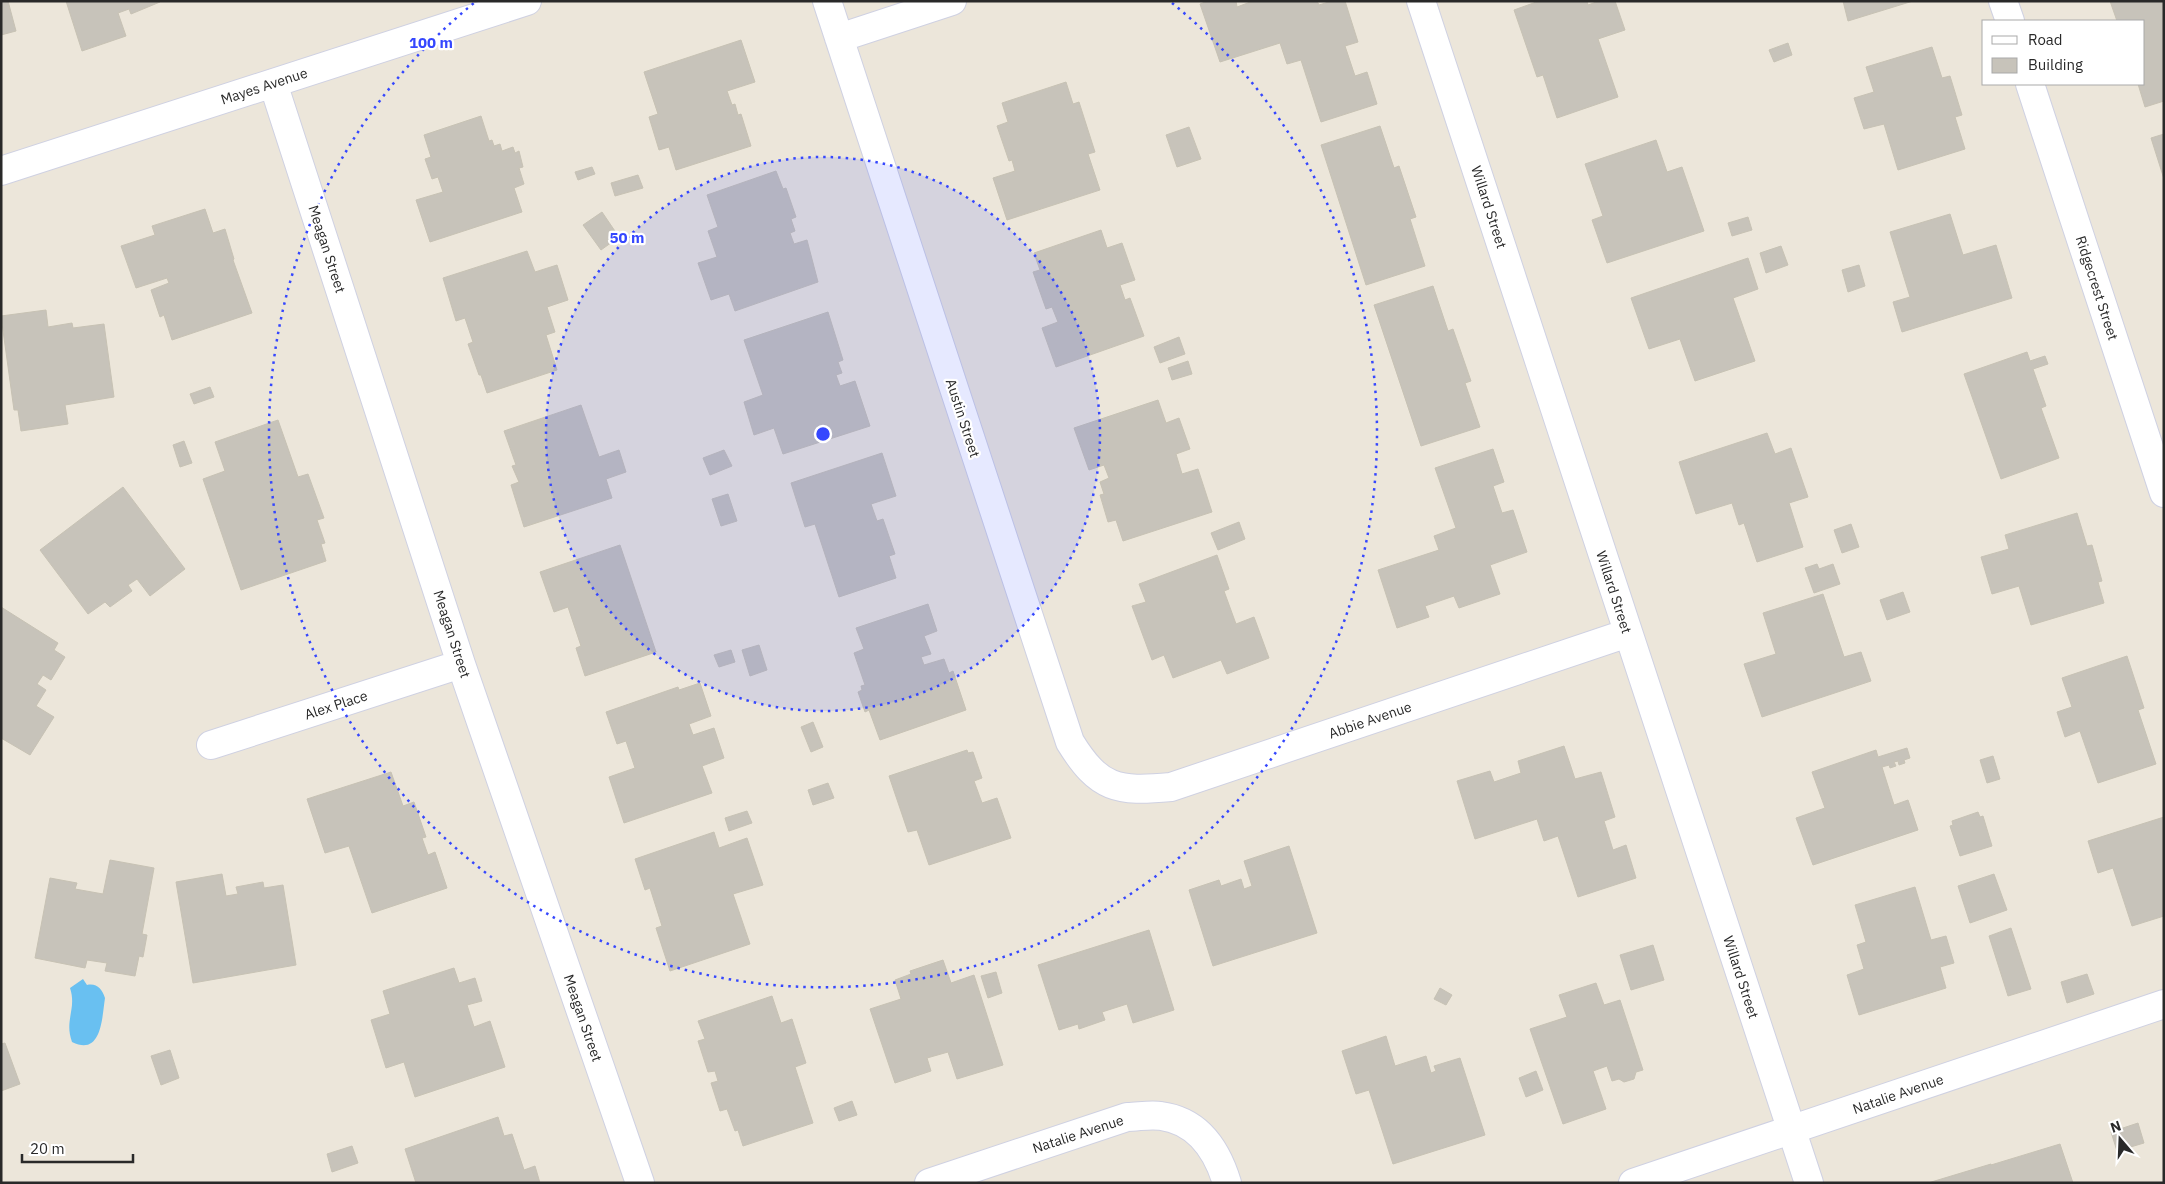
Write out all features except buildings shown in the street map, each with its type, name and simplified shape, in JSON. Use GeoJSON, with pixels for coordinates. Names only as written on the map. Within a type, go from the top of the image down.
{"type":"FeatureCollection","features":[{"type":"Feature","properties":{"kind":"street","name":"Mayes Avenue"},"geometry":{"type":"LineString","coordinates":[[1,171],[527,1]]}},
{"type":"Feature","properties":{"kind":"street"},"geometry":{"type":"LineString","coordinates":[[827,1],[839,38],[952,1]]}},
{"type":"Feature","properties":{"kind":"street","name":"Willard Street"},"geometry":{"type":"LineString","coordinates":[[1421,1],[1809,1183]]}},
{"type":"Feature","properties":{"kind":"street"},"geometry":{"type":"LineString","coordinates":[[2003,1],[2010,20]]}},
{"type":"Feature","properties":{"kind":"street","name":"Austin Street"},"geometry":{"type":"LineString","coordinates":[[839,38],[1070,742],[1085,766],[1109,784]]}},
{"type":"Feature","properties":{"kind":"street","name":"Meagan Street"},"geometry":{"type":"LineString","coordinates":[[273,83],[461,664],[640,1183]]}},
{"type":"Feature","properties":{"kind":"street","name":"Ridgecrest Street"},"geometry":{"type":"LineString","coordinates":[[2030,85],[2164,493]]}},
{"type":"Feature","properties":{"kind":"street","name":"Abbie Avenue"},"geometry":{"type":"LineString","coordinates":[[1109,784],[1137,790],[1171,787],[1628,634]]}},
{"type":"Feature","properties":{"kind":"street","name":"Alex Place"},"geometry":{"type":"LineString","coordinates":[[211,745],[461,664]]}},
{"type":"Feature","properties":{"kind":"street","name":"Natalie Avenue"},"geometry":{"type":"LineString","coordinates":[[1632,1183],[2164,1004]]}},
{"type":"Feature","properties":{"kind":"street","name":"Natalie Avenue"},"geometry":{"type":"LineString","coordinates":[[929,1183],[1127,1117],[1161,1116],[1189,1124],[1209,1144],[1223,1168],[1227,1183]]}},
{"type":"Feature","properties":{"kind":"water"},"geometry":{"type":"Polygon","coordinates":[[[83,979],[87,985],[99,987],[105,998],[99,1033],[95,1040],[89,1044],[82,1045],[72,1042],[69,1027],[72,1002],[70,988],[83,979]]]}}]}
